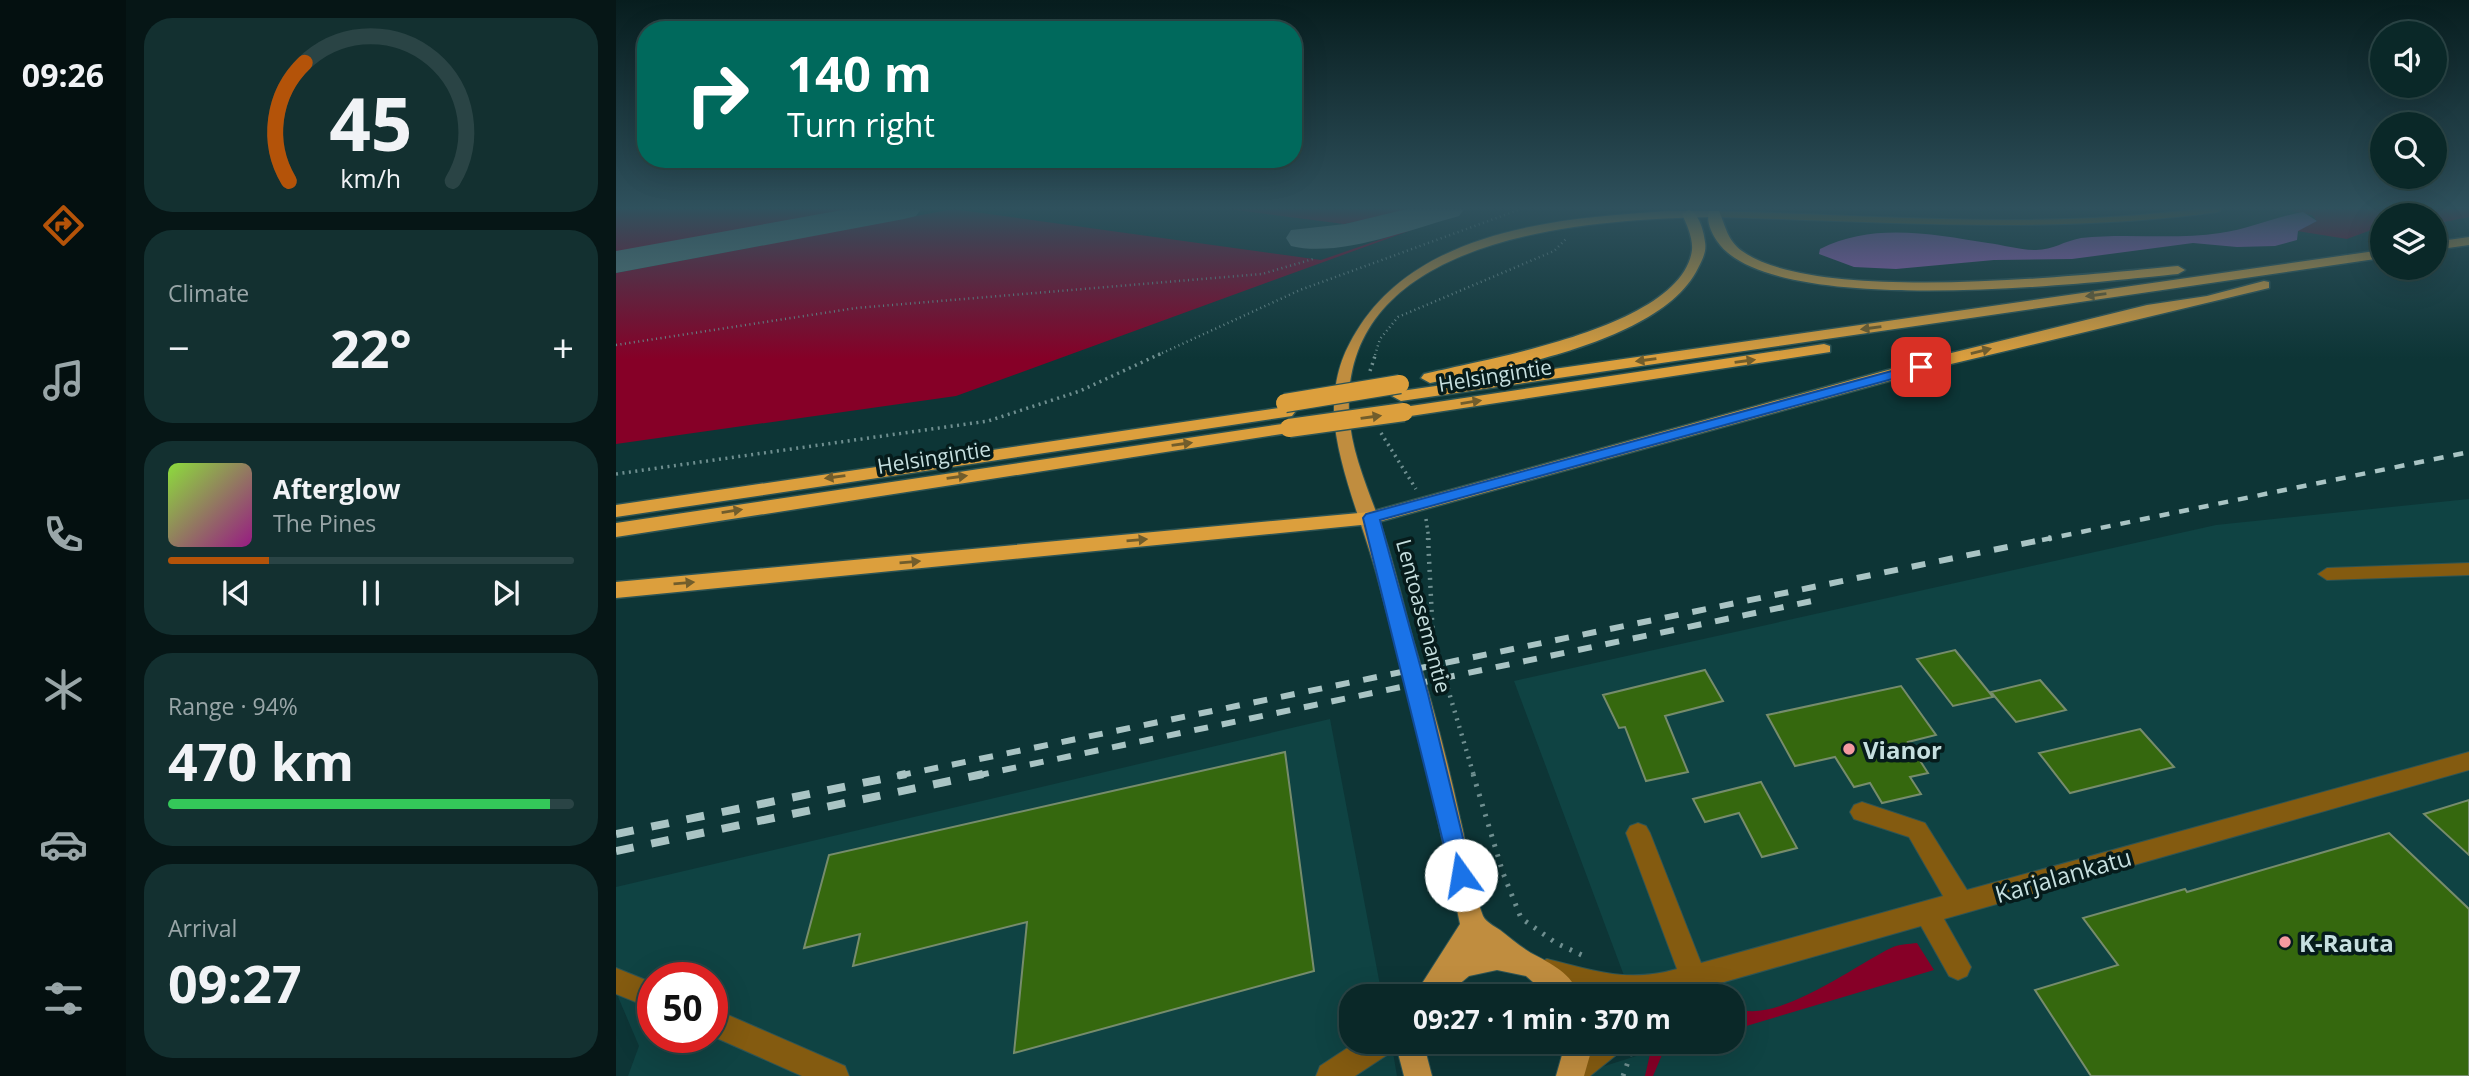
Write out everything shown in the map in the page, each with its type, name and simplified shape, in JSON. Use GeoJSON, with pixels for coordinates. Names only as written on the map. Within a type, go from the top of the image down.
{"type":"FeatureCollection","features":[{"type":"Feature","properties":{"kind":"highway"},"geometry":{"type":"LineString","coordinates":[[1287,414],[1402,397],[1599,335],[1626,322],[1672,290],[1695,259]]}},
{"type":"Feature","properties":{"kind":"highway"},"geometry":{"type":"LineString","coordinates":[[1748,259],[1799,275],[1890,284],[2003,282],[2129,275],[2303,259]]}},
{"type":"Feature","properties":{"kind":"highway","name":"Helsingintie"},"geometry":{"type":"LineString","coordinates":[[616,511],[2333,259]]}},
{"type":"Feature","properties":{"kind":"highway","name":"Helsingintie"},"geometry":{"type":"LineString","coordinates":[[1402,397],[2264,285],[2370,269]]}},
{"type":"Feature","properties":{"kind":"highway"},"geometry":{"type":"LineString","coordinates":[[616,590],[1371,518],[1945,360],[2147,310],[2208,300],[2264,285]]}},
{"type":"Feature","properties":{"kind":"highway","name":"Helsingintie"},"geometry":{"type":"LineString","coordinates":[[616,530],[1287,414]]}},
{"type":"Feature","properties":{"kind":"main road","name":"Lentoasemantie"},"geometry":{"type":"LineString","coordinates":[[1452,259],[1429,269],[1383,304],[1357,337],[1349,355],[1343,384],[1343,432],[1371,518],[1419,694],[1473,926]]}},
{"type":"Feature","properties":{"kind":"main road"},"geometry":{"type":"LineString","coordinates":[[1435,984],[1473,926],[1518,959],[1545,971],[1556,984]]}},
{"type":"Feature","properties":{"kind":"main road"},"geometry":{"type":"LineString","coordinates":[[1438,984],[1458,967],[1475,960],[1490,957],[1518,959]]}},
{"type":"Feature","properties":{"kind":"main road"},"geometry":{"type":"LineString","coordinates":[[1412,1054],[1418,1076]]}},
{"type":"Feature","properties":{"kind":"main road"},"geometry":{"type":"LineString","coordinates":[[1572,1074],[1577,1054]]}},
{"type":"Feature","properties":{"kind":"street"},"geometry":{"type":"LineString","coordinates":[[2327,574],[2469,569]]}},
{"type":"Feature","properties":{"kind":"street","name":"Karjalankatu"},"geometry":{"type":"LineString","coordinates":[[1677,984],[2469,761]]}},
{"type":"Feature","properties":{"kind":"street"},"geometry":{"type":"LineString","coordinates":[[1862,812],[1917,830],[1961,903]]}},
{"type":"Feature","properties":{"kind":"street"},"geometry":{"type":"LineString","coordinates":[[1638,833],[1694,978]]}},
{"type":"Feature","properties":{"kind":"street"},"geometry":{"type":"LineString","coordinates":[[1927,913],[1958,967]]}},
{"type":"Feature","properties":{"kind":"street","name":"Karjalankatu"},"geometry":{"type":"LineString","coordinates":[[1545,971],[1596,984]]}},
{"type":"Feature","properties":{"kind":"street"},"geometry":{"type":"LineString","coordinates":[[616,981],[637,990]]}},
{"type":"Feature","properties":{"kind":"street"},"geometry":{"type":"LineString","coordinates":[[728,1029],[835,1076]]}},
{"type":"Feature","properties":{"kind":"street"},"geometry":{"type":"LineString","coordinates":[[1330,1076],[1363,1054]]}},
{"type":"Feature","properties":{"kind":"street"},"geometry":{"type":"LineString","coordinates":[[1572,1074],[1596,1054]]}},
{"type":"Feature","properties":{"kind":"path"},"geometry":{"type":"LineString","coordinates":[[616,345],[856,308],[1262,274],[1309,259]]}},
{"type":"Feature","properties":{"kind":"path"},"geometry":{"type":"LineString","coordinates":[[616,474],[988,421],[1040,408],[1294,293],[1380,259]]}},
{"type":"Feature","properties":{"kind":"path"},"geometry":{"type":"LineString","coordinates":[[1433,639],[1503,873],[1521,918],[1556,943],[1591,959]]}},
{"type":"Feature","properties":{"kind":"shaded area"},"geometry":{"type":"Polygon","coordinates":[[[689,259],[1331,259],[956,396],[616,444],[616,273],[689,259]]]}},
{"type":"Feature","properties":{"kind":"shaded area"},"geometry":{"type":"Polygon","coordinates":[[[1833,259],[2055,259],[1994,260],[1896,269],[1854,267],[1833,259]]]}},
{"type":"Feature","properties":{"kind":"shaded area"},"geometry":{"type":"Polygon","coordinates":[[[2469,499],[2469,1076],[1573,1076],[1643,1054],[1745,1054],[1745,984],[1630,984],[1623,973],[1514,681],[2216,525],[2469,499]]]}},
{"type":"Feature","properties":{"kind":"shaded area"},"geometry":{"type":"Polygon","coordinates":[[[1330,719],[1380,984],[1339,984],[1339,1054],[1393,1054],[1397,1076],[628,1076],[637,1051],[728,1053],[728,962],[637,962],[637,1041],[616,992],[616,887],[1330,719]]]}},
{"type":"Feature","properties":{"kind":"shaded area"},"geometry":{"type":"Polygon","coordinates":[[[1917,943],[1934,970],[1745,1026],[1745,1010],[1768,1009],[1790,1002],[1904,944],[1917,943]]]}},
{"type":"Feature","properties":{"kind":"shaded area"},"geometry":{"type":"Polygon","coordinates":[[[1650,1054],[1662,1054],[1653,1076],[1645,1076],[1650,1054]]]}},
{"type":"Feature","properties":{"kind":"building"},"geometry":{"type":"Polygon","coordinates":[[[1955,650],[1993,697],[1953,706],[1917,659],[1955,650]]]}},
{"type":"Feature","properties":{"kind":"building"},"geometry":{"type":"Polygon","coordinates":[[[1705,670],[1723,701],[1665,716],[1688,772],[1646,781],[1625,727],[1619,728],[1603,695],[1705,670]]]}},
{"type":"Feature","properties":{"kind":"building"},"geometry":{"type":"Polygon","coordinates":[[[2040,680],[2066,710],[2016,722],[1991,692],[2040,680]]]}},
{"type":"Feature","properties":{"kind":"building","name":"Vianor"},"geometry":{"type":"Polygon","coordinates":[[[1901,686],[1936,735],[1908,742],[1928,773],[1910,777],[1921,794],[1882,803],[1870,783],[1854,787],[1835,757],[1795,766],[1767,715],[1901,686]]]}},
{"type":"Feature","properties":{"kind":"building"},"geometry":{"type":"Polygon","coordinates":[[[2140,729],[2174,767],[2070,793],[2039,753],[2140,729]]]}},
{"type":"Feature","properties":{"kind":"building"},"geometry":{"type":"Polygon","coordinates":[[[1285,752],[1314,971],[1014,1053],[1027,922],[853,966],[860,934],[804,948],[829,855],[1285,752]]]}},
{"type":"Feature","properties":{"kind":"building"},"geometry":{"type":"Polygon","coordinates":[[[1761,782],[1797,848],[1762,857],[1739,813],[1705,822],[1693,799],[1761,782]]]}},
{"type":"Feature","properties":{"kind":"building"},"geometry":{"type":"Polygon","coordinates":[[[2469,800],[2469,855],[2424,814],[2469,800]]]}},
{"type":"Feature","properties":{"kind":"building","name":"K-Rauta"},"geometry":{"type":"Polygon","coordinates":[[[2389,833],[2469,909],[2469,1076],[2091,1076],[2035,990],[2118,965],[2083,918],[2185,889],[2187,892],[2389,833]]]}},
{"type":"Feature","properties":{"kind":"taxiway"},"geometry":{"type":"LineString","coordinates":[[616,262],[631,259]]}},
{"type":"Feature","properties":{"kind":"railway"},"geometry":{"type":"LineString","coordinates":[[2042,540],[2469,452]]}},
{"type":"Feature","properties":{"kind":"railway"},"geometry":{"type":"LineString","coordinates":[[897,776],[2051,538]]}},
{"type":"Feature","properties":{"kind":"railway"},"geometry":{"type":"LineString","coordinates":[[975,776],[1822,599]]}},
{"type":"Feature","properties":{"kind":"railway"},"geometry":{"type":"LineString","coordinates":[[616,834],[906,774]]}},
{"type":"Feature","properties":{"kind":"railway"},"geometry":{"type":"LineString","coordinates":[[616,851],[983,774]]}},
{"type":"Feature","properties":{"kind":"place","name":"Vianor"},"geometry":{"type":"Point","coordinates":[1849,749]}},
{"type":"Feature","properties":{"kind":"place","name":"K-Rauta"},"geometry":{"type":"Point","coordinates":[2285,942]}},
{"type":"Feature","properties":{"kind":"route"},"geometry":{"type":"LineString","coordinates":[[1461,875],[1419,694],[1403,644],[1371,518],[1921,367]]}}]}
